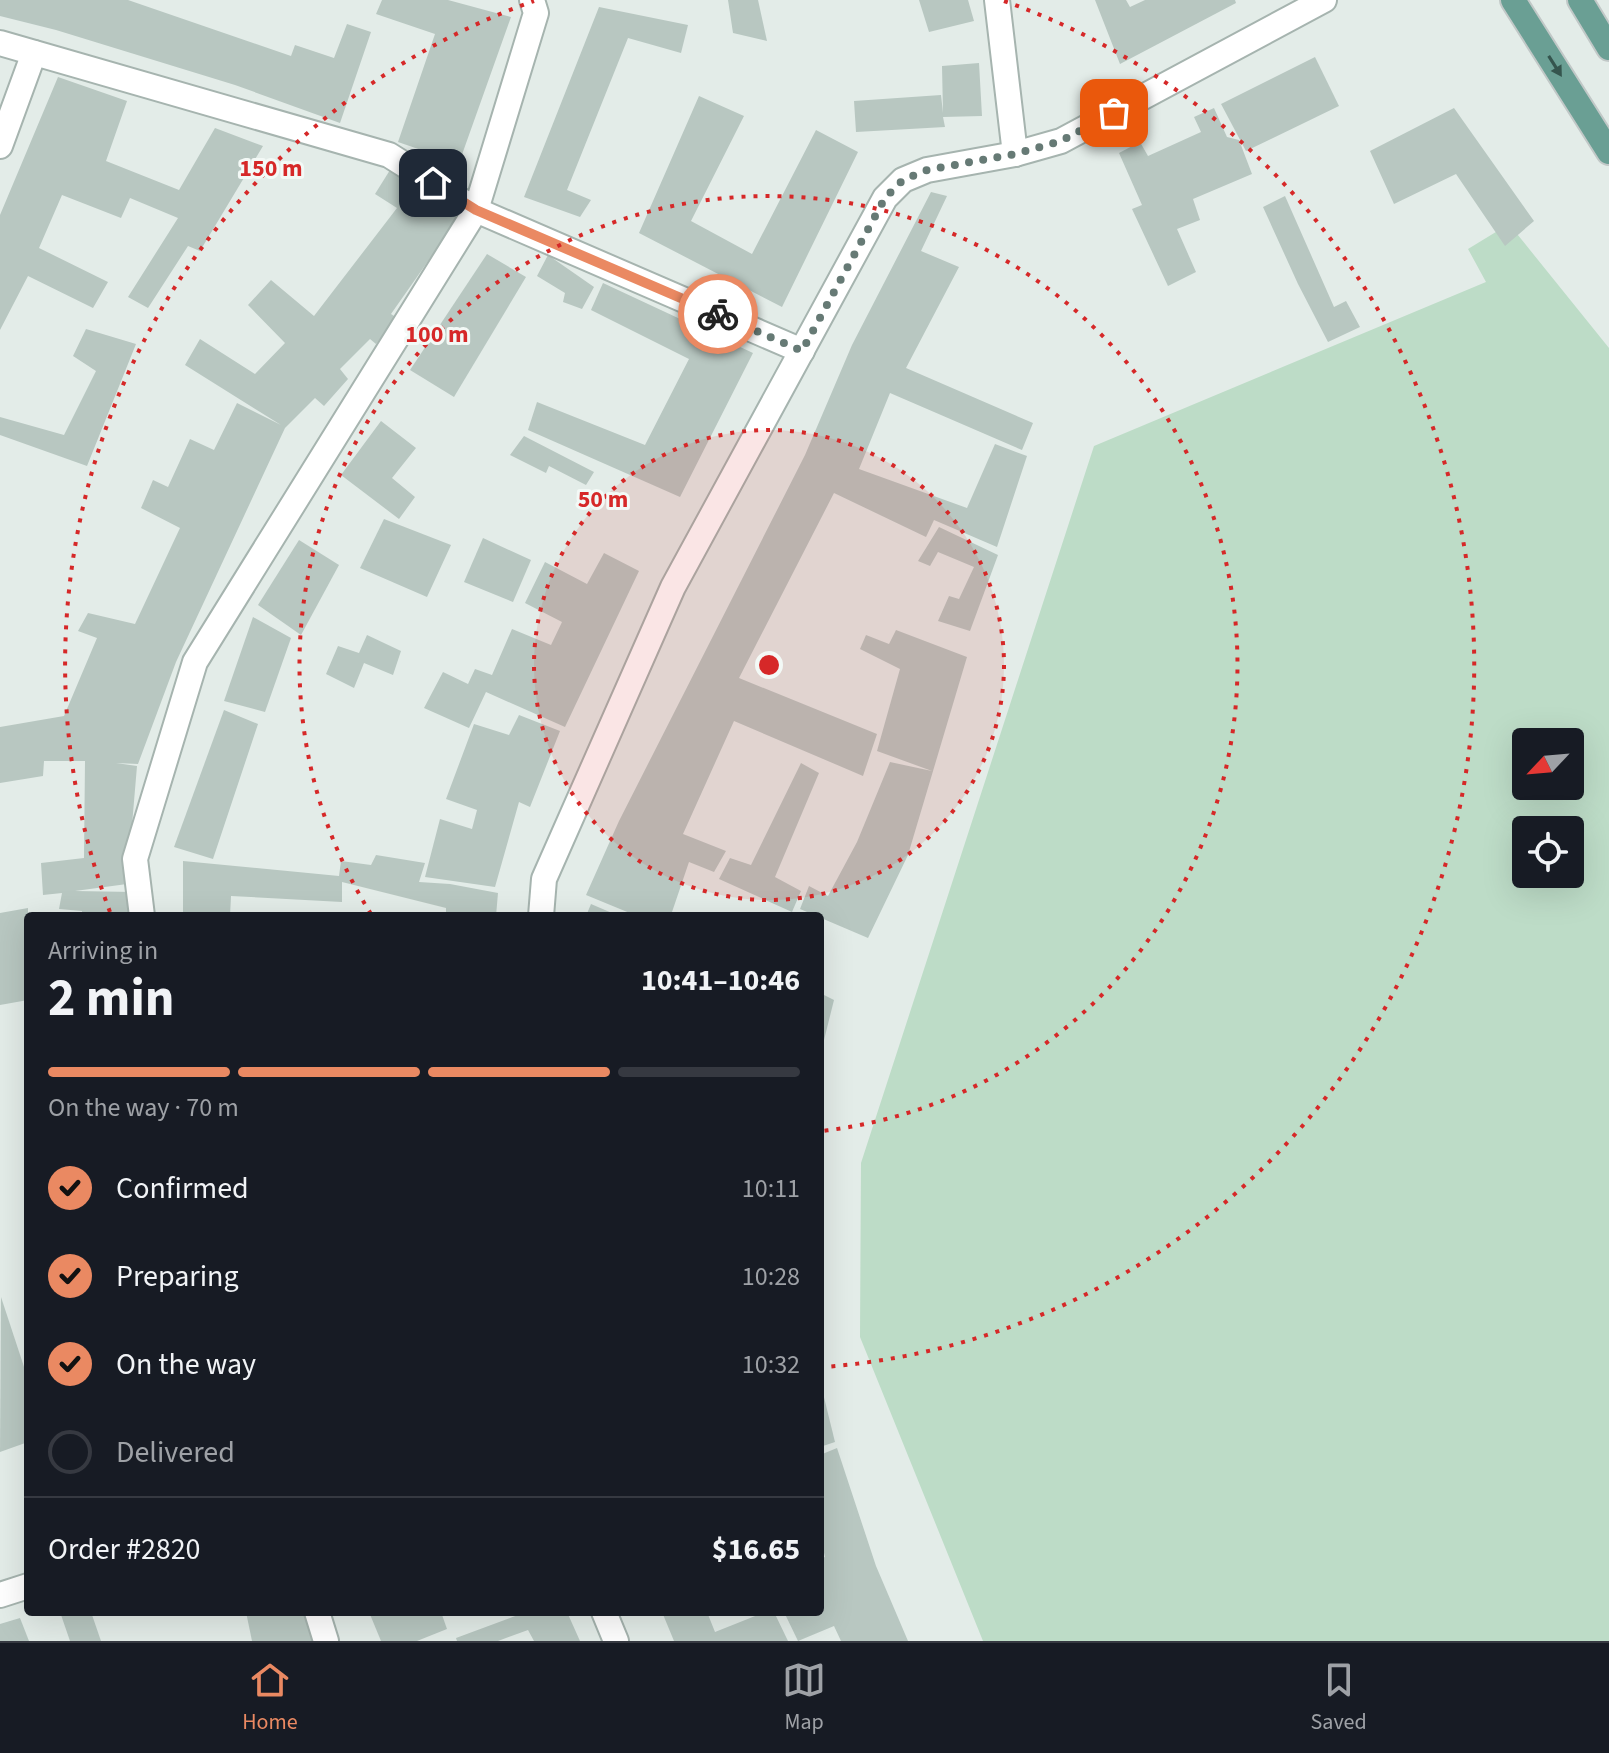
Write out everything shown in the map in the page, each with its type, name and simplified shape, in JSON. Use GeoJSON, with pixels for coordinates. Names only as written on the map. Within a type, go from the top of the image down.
{"type":"FeatureCollection","features":[{"type":"Feature","properties":{"kind":"main road"},"geometry":{"type":"LineString","coordinates":[[1513,0],[1609,152]]}},
{"type":"Feature","properties":{"kind":"main road"},"geometry":{"type":"LineString","coordinates":[[1580,0],[1609,48]]}},
{"type":"Feature","properties":{"kind":"street"},"geometry":{"type":"LineString","coordinates":[[142,912],[135,859],[195,662],[476,210],[536,13],[532,0]]}},
{"type":"Feature","properties":{"kind":"street"},"geometry":{"type":"LineString","coordinates":[[997,0],[1015,154]]}},
{"type":"Feature","properties":{"kind":"street"},"geometry":{"type":"LineString","coordinates":[[541,912],[544,879],[673,587],[885,198],[903,180],[927,170],[1015,154],[1061,141],[1324,0]]}},
{"type":"Feature","properties":{"kind":"street"},"geometry":{"type":"LineString","coordinates":[[0,43],[389,155],[476,210],[802,351]]}},
{"type":"Feature","properties":{"kind":"street"},"geometry":{"type":"LineString","coordinates":[[0,146],[34,53]]}},
{"type":"Feature","properties":{"kind":"street"},"geometry":{"type":"LineString","coordinates":[[0,1595],[24,1587]]}},
{"type":"Feature","properties":{"kind":"street"},"geometry":{"type":"LineString","coordinates":[[318,1616],[326,1641]]}},
{"type":"Feature","properties":{"kind":"street"},"geometry":{"type":"LineString","coordinates":[[606,1616],[616,1641]]}},
{"type":"Feature","properties":{"kind":"green space"},"geometry":{"type":"Polygon","coordinates":[[[1509,224],[1609,348],[1609,1641],[983,1641],[860,1337],[861,1163],[1094,446],[1486,282],[1468,249],[1509,224]]]}},
{"type":"Feature","properties":{"kind":"building"},"geometry":{"type":"Polygon","coordinates":[[[0,0],[128,0],[291,56],[295,45],[334,58],[347,24],[371,32],[340,123],[235,85],[0,16],[0,0]]]}},
{"type":"Feature","properties":{"kind":"building"},"geometry":{"type":"Polygon","coordinates":[[[382,0],[448,0],[511,17],[459,163],[398,142],[435,34],[376,14],[382,0]]]}},
{"type":"Feature","properties":{"kind":"building"},"geometry":{"type":"Polygon","coordinates":[[[728,0],[758,0],[767,41],[733,33],[728,0]]]}},
{"type":"Feature","properties":{"kind":"building"},"geometry":{"type":"Polygon","coordinates":[[[919,0],[968,0],[974,21],[929,32],[919,0]]]}},
{"type":"Feature","properties":{"kind":"building"},"geometry":{"type":"Polygon","coordinates":[[[1095,0],[1126,0],[1130,7],[1145,0],[1235,0],[1236,3],[1120,64],[1095,0]]]}},
{"type":"Feature","properties":{"kind":"building"},"geometry":{"type":"Polygon","coordinates":[[[599,7],[688,25],[681,53],[628,38],[567,190],[591,200],[580,217],[524,197],[599,7]]]}},
{"type":"Feature","properties":{"kind":"building"},"geometry":{"type":"Polygon","coordinates":[[[1315,57],[1339,106],[1246,151],[1221,104],[1315,57]]]}},
{"type":"Feature","properties":{"kind":"building"},"geometry":{"type":"Polygon","coordinates":[[[979,63],[982,116],[943,117],[945,127],[856,132],[854,101],[941,95],[943,113],[942,66],[979,63]]]}},
{"type":"Feature","properties":{"kind":"building"},"geometry":{"type":"Polygon","coordinates":[[[58,77],[127,101],[106,161],[179,190],[215,128],[263,146],[200,251],[188,246],[148,308],[128,297],[178,218],[130,198],[121,218],[62,195],[39,248],[108,282],[93,308],[28,276],[0,330],[0,215],[58,77]]]}},
{"type":"Feature","properties":{"kind":"building"},"geometry":{"type":"Polygon","coordinates":[[[699,96],[744,116],[691,221],[752,254],[816,130],[858,152],[782,307],[639,233],[699,96]]]}},
{"type":"Feature","properties":{"kind":"building"},"geometry":{"type":"Polygon","coordinates":[[[1214,108],[1227,137],[1239,140],[1252,174],[1193,199],[1200,220],[1177,229],[1196,272],[1168,286],[1132,209],[1142,205],[1119,153],[1140,142],[1148,156],[1201,132],[1194,117],[1214,108]]]}},
{"type":"Feature","properties":{"kind":"building"},"geometry":{"type":"Polygon","coordinates":[[[1454,108],[1534,221],[1505,246],[1456,174],[1394,204],[1370,151],[1454,108]]]}},
{"type":"Feature","properties":{"kind":"building"},"geometry":{"type":"Polygon","coordinates":[[[390,170],[454,203],[459,217],[391,314],[397,318],[376,344],[370,339],[340,369],[348,379],[324,406],[315,398],[285,428],[176,662],[138,764],[116,763],[137,766],[127,884],[75,891],[132,892],[130,912],[59,909],[62,893],[43,895],[41,863],[84,858],[85,761],[44,761],[43,776],[0,783],[0,727],[64,716],[97,638],[78,631],[88,613],[135,624],[180,528],[141,508],[153,480],[168,487],[190,439],[214,450],[237,403],[281,425],[185,365],[200,339],[255,374],[285,343],[248,305],[271,280],[314,316],[397,208],[375,194],[390,170]]]}},
{"type":"Feature","properties":{"kind":"building"},"geometry":{"type":"Polygon","coordinates":[[[931,192],[947,196],[921,251],[959,267],[906,368],[1033,423],[1022,450],[890,393],[859,469],[967,508],[995,444],[1027,456],[997,547],[934,520],[926,537],[834,493],[739,678],[877,734],[863,776],[734,721],[683,834],[726,851],[714,872],[689,862],[672,912],[627,912],[586,895],[619,821],[805,455],[852,345],[931,192]]]}},
{"type":"Feature","properties":{"kind":"building"},"geometry":{"type":"Polygon","coordinates":[[[1285,196],[1334,307],[1346,301],[1360,327],[1328,342],[1263,207],[1285,196]]]}},
{"type":"Feature","properties":{"kind":"building"},"geometry":{"type":"Polygon","coordinates":[[[487,254],[526,277],[454,397],[410,370],[487,254]]]}},
{"type":"Feature","properties":{"kind":"building"},"geometry":{"type":"Polygon","coordinates":[[[548,255],[594,287],[582,309],[563,302],[565,293],[537,276],[548,255]]]}},
{"type":"Feature","properties":{"kind":"building"},"geometry":{"type":"Polygon","coordinates":[[[603,283],[753,353],[680,497],[528,430],[537,402],[645,445],[689,359],[591,310],[603,283]]]}},
{"type":"Feature","properties":{"kind":"building"},"geometry":{"type":"Polygon","coordinates":[[[86,329],[136,344],[87,466],[0,435],[0,417],[64,435],[96,371],[73,356],[86,329]]]}},
{"type":"Feature","properties":{"kind":"building"},"geometry":{"type":"Polygon","coordinates":[[[381,421],[416,448],[392,478],[415,497],[399,519],[341,475],[381,421]]]}},
{"type":"Feature","properties":{"kind":"building"},"geometry":{"type":"Polygon","coordinates":[[[524,436],[594,472],[586,485],[549,466],[546,473],[510,455],[524,436]]]}},
{"type":"Feature","properties":{"kind":"building"},"geometry":{"type":"Polygon","coordinates":[[[384,519],[451,545],[427,597],[360,568],[384,519]]]}},
{"type":"Feature","properties":{"kind":"building"},"geometry":{"type":"Polygon","coordinates":[[[939,527],[998,555],[970,631],[938,621],[949,596],[959,599],[974,567],[938,552],[930,566],[918,561],[939,527]]]}},
{"type":"Feature","properties":{"kind":"building"},"geometry":{"type":"Polygon","coordinates":[[[483,538],[531,560],[513,602],[464,582],[483,538]]]}},
{"type":"Feature","properties":{"kind":"building"},"geometry":{"type":"Polygon","coordinates":[[[299,540],[339,565],[301,635],[258,605],[299,540]]]}},
{"type":"Feature","properties":{"kind":"building"},"geometry":{"type":"Polygon","coordinates":[[[604,553],[639,571],[565,727],[486,692],[469,728],[424,708],[443,672],[468,684],[475,669],[492,675],[512,629],[551,645],[562,622],[525,603],[545,562],[587,584],[604,553]]]}},
{"type":"Feature","properties":{"kind":"building"},"geometry":{"type":"Polygon","coordinates":[[[253,617],[291,638],[265,712],[224,701],[253,617]]]}},
{"type":"Feature","properties":{"kind":"building"},"geometry":{"type":"Polygon","coordinates":[[[896,630],[967,657],[908,855],[868,938],[824,919],[824,912],[800,909],[809,886],[828,896],[857,842],[890,762],[932,771],[877,751],[900,669],[860,649],[866,635],[889,644],[896,630]]]}},
{"type":"Feature","properties":{"kind":"building"},"geometry":{"type":"Polygon","coordinates":[[[367,635],[401,651],[393,675],[364,663],[354,688],[326,674],[338,646],[359,653],[367,635]]]}},
{"type":"Feature","properties":{"kind":"building"},"geometry":{"type":"Polygon","coordinates":[[[224,710],[258,724],[213,859],[174,847],[224,710]]]}},
{"type":"Feature","properties":{"kind":"building"},"geometry":{"type":"Polygon","coordinates":[[[519,715],[560,731],[530,807],[519,802],[495,887],[425,877],[440,819],[472,829],[477,810],[446,799],[474,724],[509,735],[519,715]]]}},
{"type":"Feature","properties":{"kind":"building"},"geometry":{"type":"Polygon","coordinates":[[[801,763],[819,773],[775,877],[801,891],[792,912],[719,879],[730,858],[751,865],[801,763]]]}},
{"type":"Feature","properties":{"kind":"building"},"geometry":{"type":"Polygon","coordinates":[[[376,855],[425,863],[419,882],[498,893],[496,912],[446,912],[446,908],[342,882],[342,902],[231,896],[230,912],[183,912],[183,861],[339,876],[341,861],[371,865],[376,855]]]}},
{"type":"Feature","properties":{"kind":"building"},"geometry":{"type":"Polygon","coordinates":[[[591,904],[610,912],[588,912],[591,904]]]}},
{"type":"Feature","properties":{"kind":"building"},"geometry":{"type":"Polygon","coordinates":[[[28,908],[28,912],[24,912],[24,1001],[0,1005],[0,913],[28,908]]]}},
{"type":"Feature","properties":{"kind":"building"},"geometry":{"type":"Polygon","coordinates":[[[824,995],[834,1000],[824,1040],[824,995]]]}},
{"type":"Feature","properties":{"kind":"building"},"geometry":{"type":"Polygon","coordinates":[[[1,1297],[24,1367],[24,1443],[0,1452],[1,1297]]]}},
{"type":"Feature","properties":{"kind":"building"},"geometry":{"type":"Polygon","coordinates":[[[824,1397],[835,1442],[824,1446],[824,1397]]]}},
{"type":"Feature","properties":{"kind":"building"},"geometry":{"type":"Polygon","coordinates":[[[837,1448],[876,1566],[908,1641],[841,1641],[834,1626],[798,1641],[786,1616],[824,1616],[824,1453],[837,1448]]]}},
{"type":"Feature","properties":{"kind":"building"},"geometry":{"type":"Polygon","coordinates":[[[61,1616],[92,1616],[101,1641],[70,1641],[61,1616]]]}},
{"type":"Feature","properties":{"kind":"building"},"geometry":{"type":"Polygon","coordinates":[[[247,1616],[311,1616],[318,1641],[252,1641],[247,1616]]]}},
{"type":"Feature","properties":{"kind":"building"},"geometry":{"type":"Polygon","coordinates":[[[371,1616],[442,1616],[447,1629],[417,1641],[381,1641],[371,1616]]]}},
{"type":"Feature","properties":{"kind":"building"},"geometry":{"type":"Polygon","coordinates":[[[515,1616],[569,1616],[580,1641],[534,1641],[528,1630],[498,1641],[457,1641],[456,1638],[515,1616]]]}},
{"type":"Feature","properties":{"kind":"building"},"geometry":{"type":"Polygon","coordinates":[[[664,1616],[709,1616],[715,1632],[755,1616],[776,1616],[788,1641],[674,1641],[664,1616]]]}},
{"type":"Feature","properties":{"kind":"building"},"geometry":{"type":"Polygon","coordinates":[[[20,1618],[29,1641],[0,1641],[0,1624],[20,1618]]]}},
{"type":"Feature","properties":{"kind":"way so far"},"geometry":{"type":"LineString","coordinates":[[718,314],[802,351],[885,198],[903,180],[927,170],[1015,154],[1061,141],[1114,113]]}},
{"type":"Feature","properties":{"kind":"route"},"geometry":{"type":"LineString","coordinates":[[433,183],[476,210],[718,314]]}}]}
